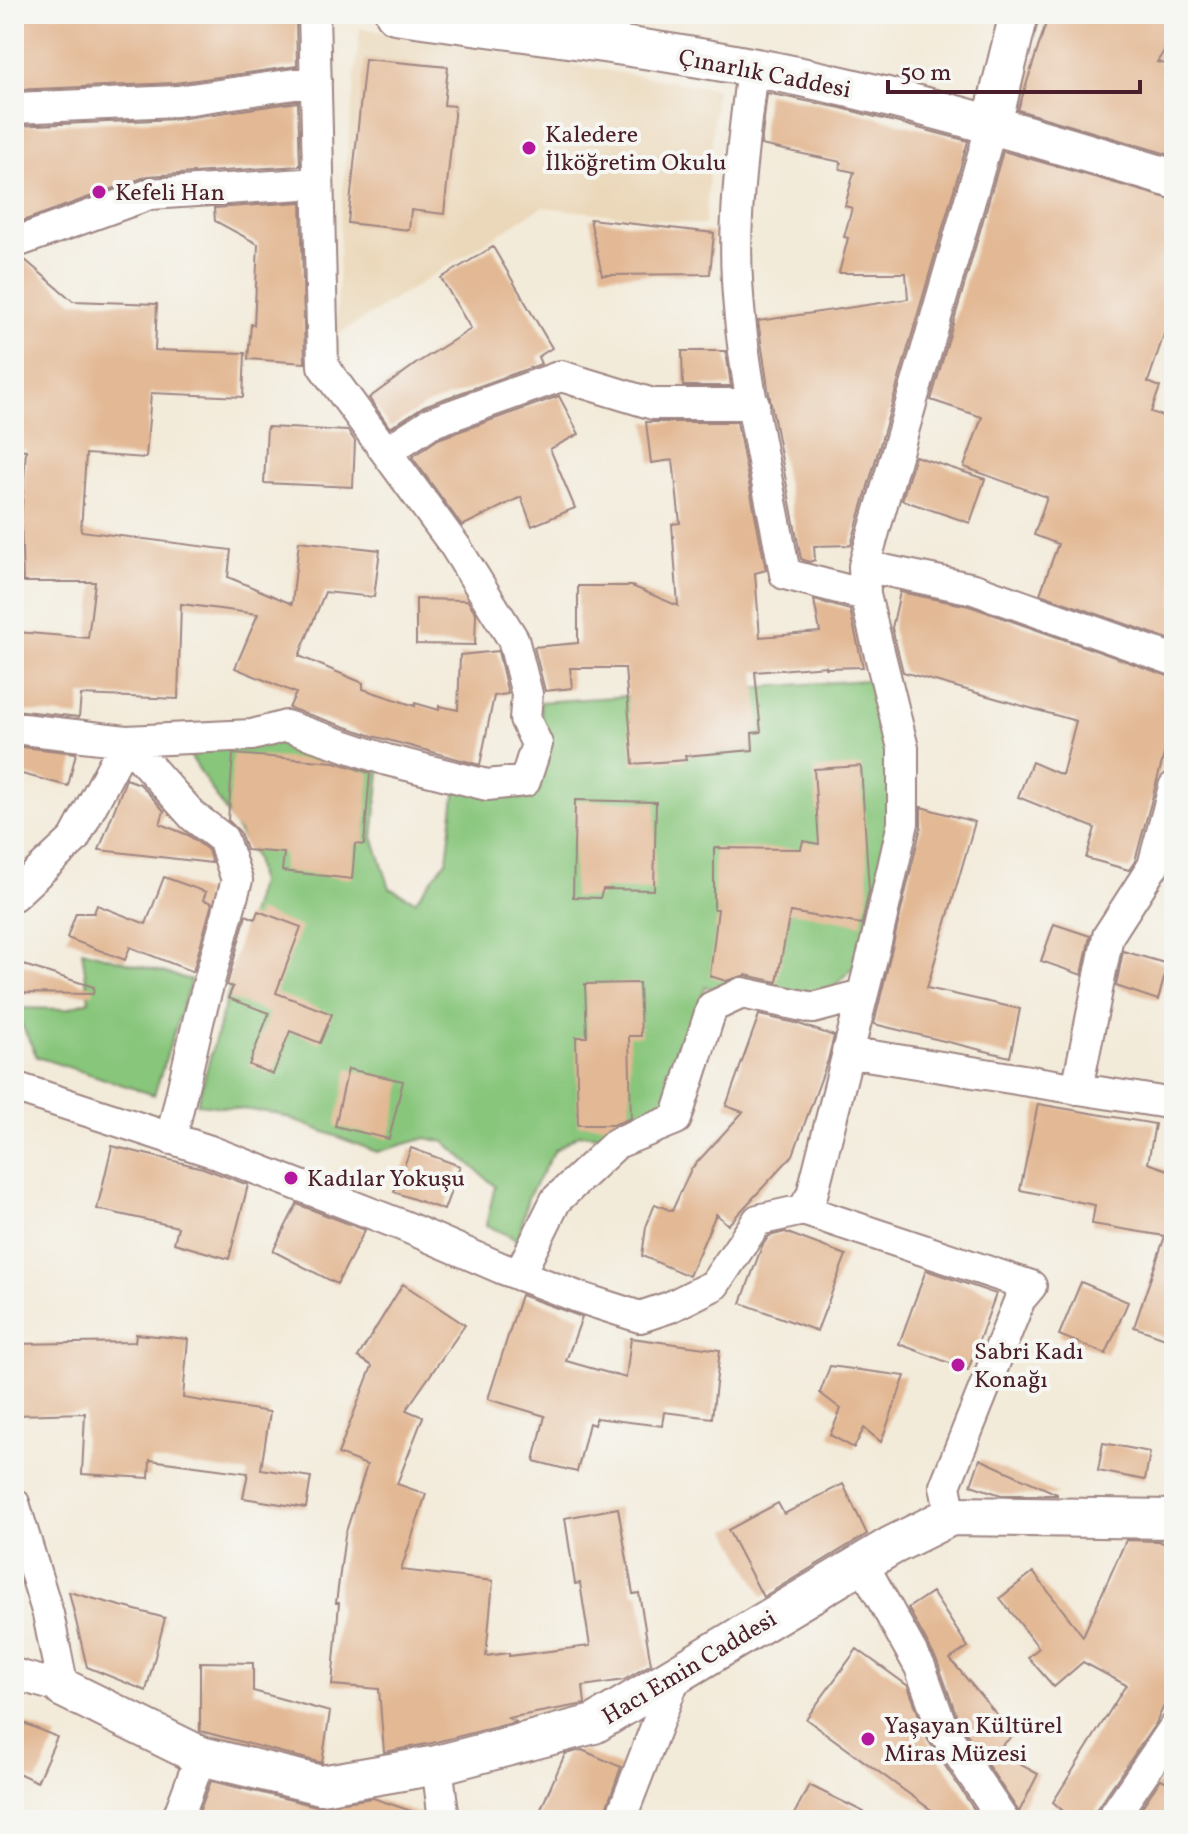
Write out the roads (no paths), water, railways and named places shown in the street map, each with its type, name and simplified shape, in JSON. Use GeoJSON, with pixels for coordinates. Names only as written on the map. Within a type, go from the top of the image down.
{"type":"FeatureCollection","features":[{"type":"Feature","properties":{"kind":"street"},"geometry":{"type":"LineString","coordinates":[[14,728],[126,741],[252,735],[286,726],[387,760],[487,785],[525,781],[537,744],[525,719],[527,694],[513,639],[455,546],[323,366],[314,14]]}},
{"type":"Feature","properties":{"kind":"street","name":"Çınarlık Caddesi"},"geometry":{"type":"LineString","coordinates":[[395,14],[566,27],[844,86],[992,124],[1174,179]]}},
{"type":"Feature","properties":{"kind":"street"},"geometry":{"type":"LineString","coordinates":[[803,1210],[812,1195],[862,995],[900,838],[903,808],[903,748],[865,580],[992,124],[1019,14]]}},
{"type":"Feature","properties":{"kind":"street"},"geometry":{"type":"LineString","coordinates":[[752,68],[736,203],[737,281],[754,404],[785,574],[974,589],[1174,660]]}},
{"type":"Feature","properties":{"kind":"street"},"geometry":{"type":"LineString","coordinates":[[14,108],[177,101],[316,81]]}},
{"type":"Feature","properties":{"kind":"street"},"geometry":{"type":"LineString","coordinates":[[14,243],[150,194],[318,183]]}},
{"type":"Feature","properties":{"kind":"street"},"geometry":{"type":"LineString","coordinates":[[386,452],[430,423],[561,376],[653,404],[754,404]]}},
{"type":"Feature","properties":{"kind":"street"},"geometry":{"type":"LineString","coordinates":[[14,895],[74,839],[126,741]]}},
{"type":"Feature","properties":{"kind":"street"},"geometry":{"type":"LineString","coordinates":[[126,741],[193,816],[223,839],[237,880],[199,1018],[171,1139]]}},
{"type":"Feature","properties":{"kind":"street"},"geometry":{"type":"LineString","coordinates":[[1077,1089],[1108,936],[1153,866],[1174,787]]}},
{"type":"Feature","properties":{"kind":"street"},"geometry":{"type":"LineString","coordinates":[[519,1275],[556,1200],[617,1143],[676,1119],[712,1007],[742,993],[813,1008],[862,995]]}},
{"type":"Feature","properties":{"kind":"street"},"geometry":{"type":"LineString","coordinates":[[847,1052],[1174,1104]]}},
{"type":"Feature","properties":{"kind":"street"},"geometry":{"type":"LineString","coordinates":[[15,1091],[171,1139],[389,1220],[519,1275],[640,1317],[670,1307],[714,1285],[758,1220],[803,1210],[1031,1286],[1020,1299],[945,1486],[951,1516]]}},
{"type":"Feature","properties":{"kind":"street"},"geometry":{"type":"LineString","coordinates":[[14,1503],[48,1614],[63,1688],[14,1674]]}},
{"type":"Feature","properties":{"kind":"street","name":"Hacı Emin Caddesi"},"geometry":{"type":"LineString","coordinates":[[63,1688],[201,1756],[321,1785],[437,1765],[594,1724],[862,1563],[951,1516],[1174,1519]]}},
{"type":"Feature","properties":{"kind":"street"},"geometry":{"type":"LineString","coordinates":[[862,1563],[920,1667],[943,1730],[1003,1820]]}},
{"type":"Feature","properties":{"kind":"street"},"geometry":{"type":"LineString","coordinates":[[620,1820],[676,1675]]}},
{"type":"Feature","properties":{"kind":"street"},"geometry":{"type":"LineString","coordinates":[[1111,1820],[1174,1728]]}},
{"type":"Feature","properties":{"kind":"street"},"geometry":{"type":"LineString","coordinates":[[177,1820],[201,1756]]}},
{"type":"Feature","properties":{"kind":"street"},"geometry":{"type":"LineString","coordinates":[[437,1765],[444,1820]]}},
{"type":"Feature","properties":{"kind":"place","name":"Kaledere İlköğretim Okulu"},"geometry":{"type":"Point","coordinates":[529,148]}},
{"type":"Feature","properties":{"kind":"place","name":"Kefeli Han"},"geometry":{"type":"Point","coordinates":[99,192]}},
{"type":"Feature","properties":{"kind":"place","name":"Kadılar Yokuşu"},"geometry":{"type":"Point","coordinates":[291,1178]}},
{"type":"Feature","properties":{"kind":"place","name":"Sabri Kadı Konağı"},"geometry":{"type":"Point","coordinates":[958,1365]}},
{"type":"Feature","properties":{"kind":"place","name":"Yaşayan Kültürel Miras Müzesi"},"geometry":{"type":"Point","coordinates":[868,1739]}}]}
